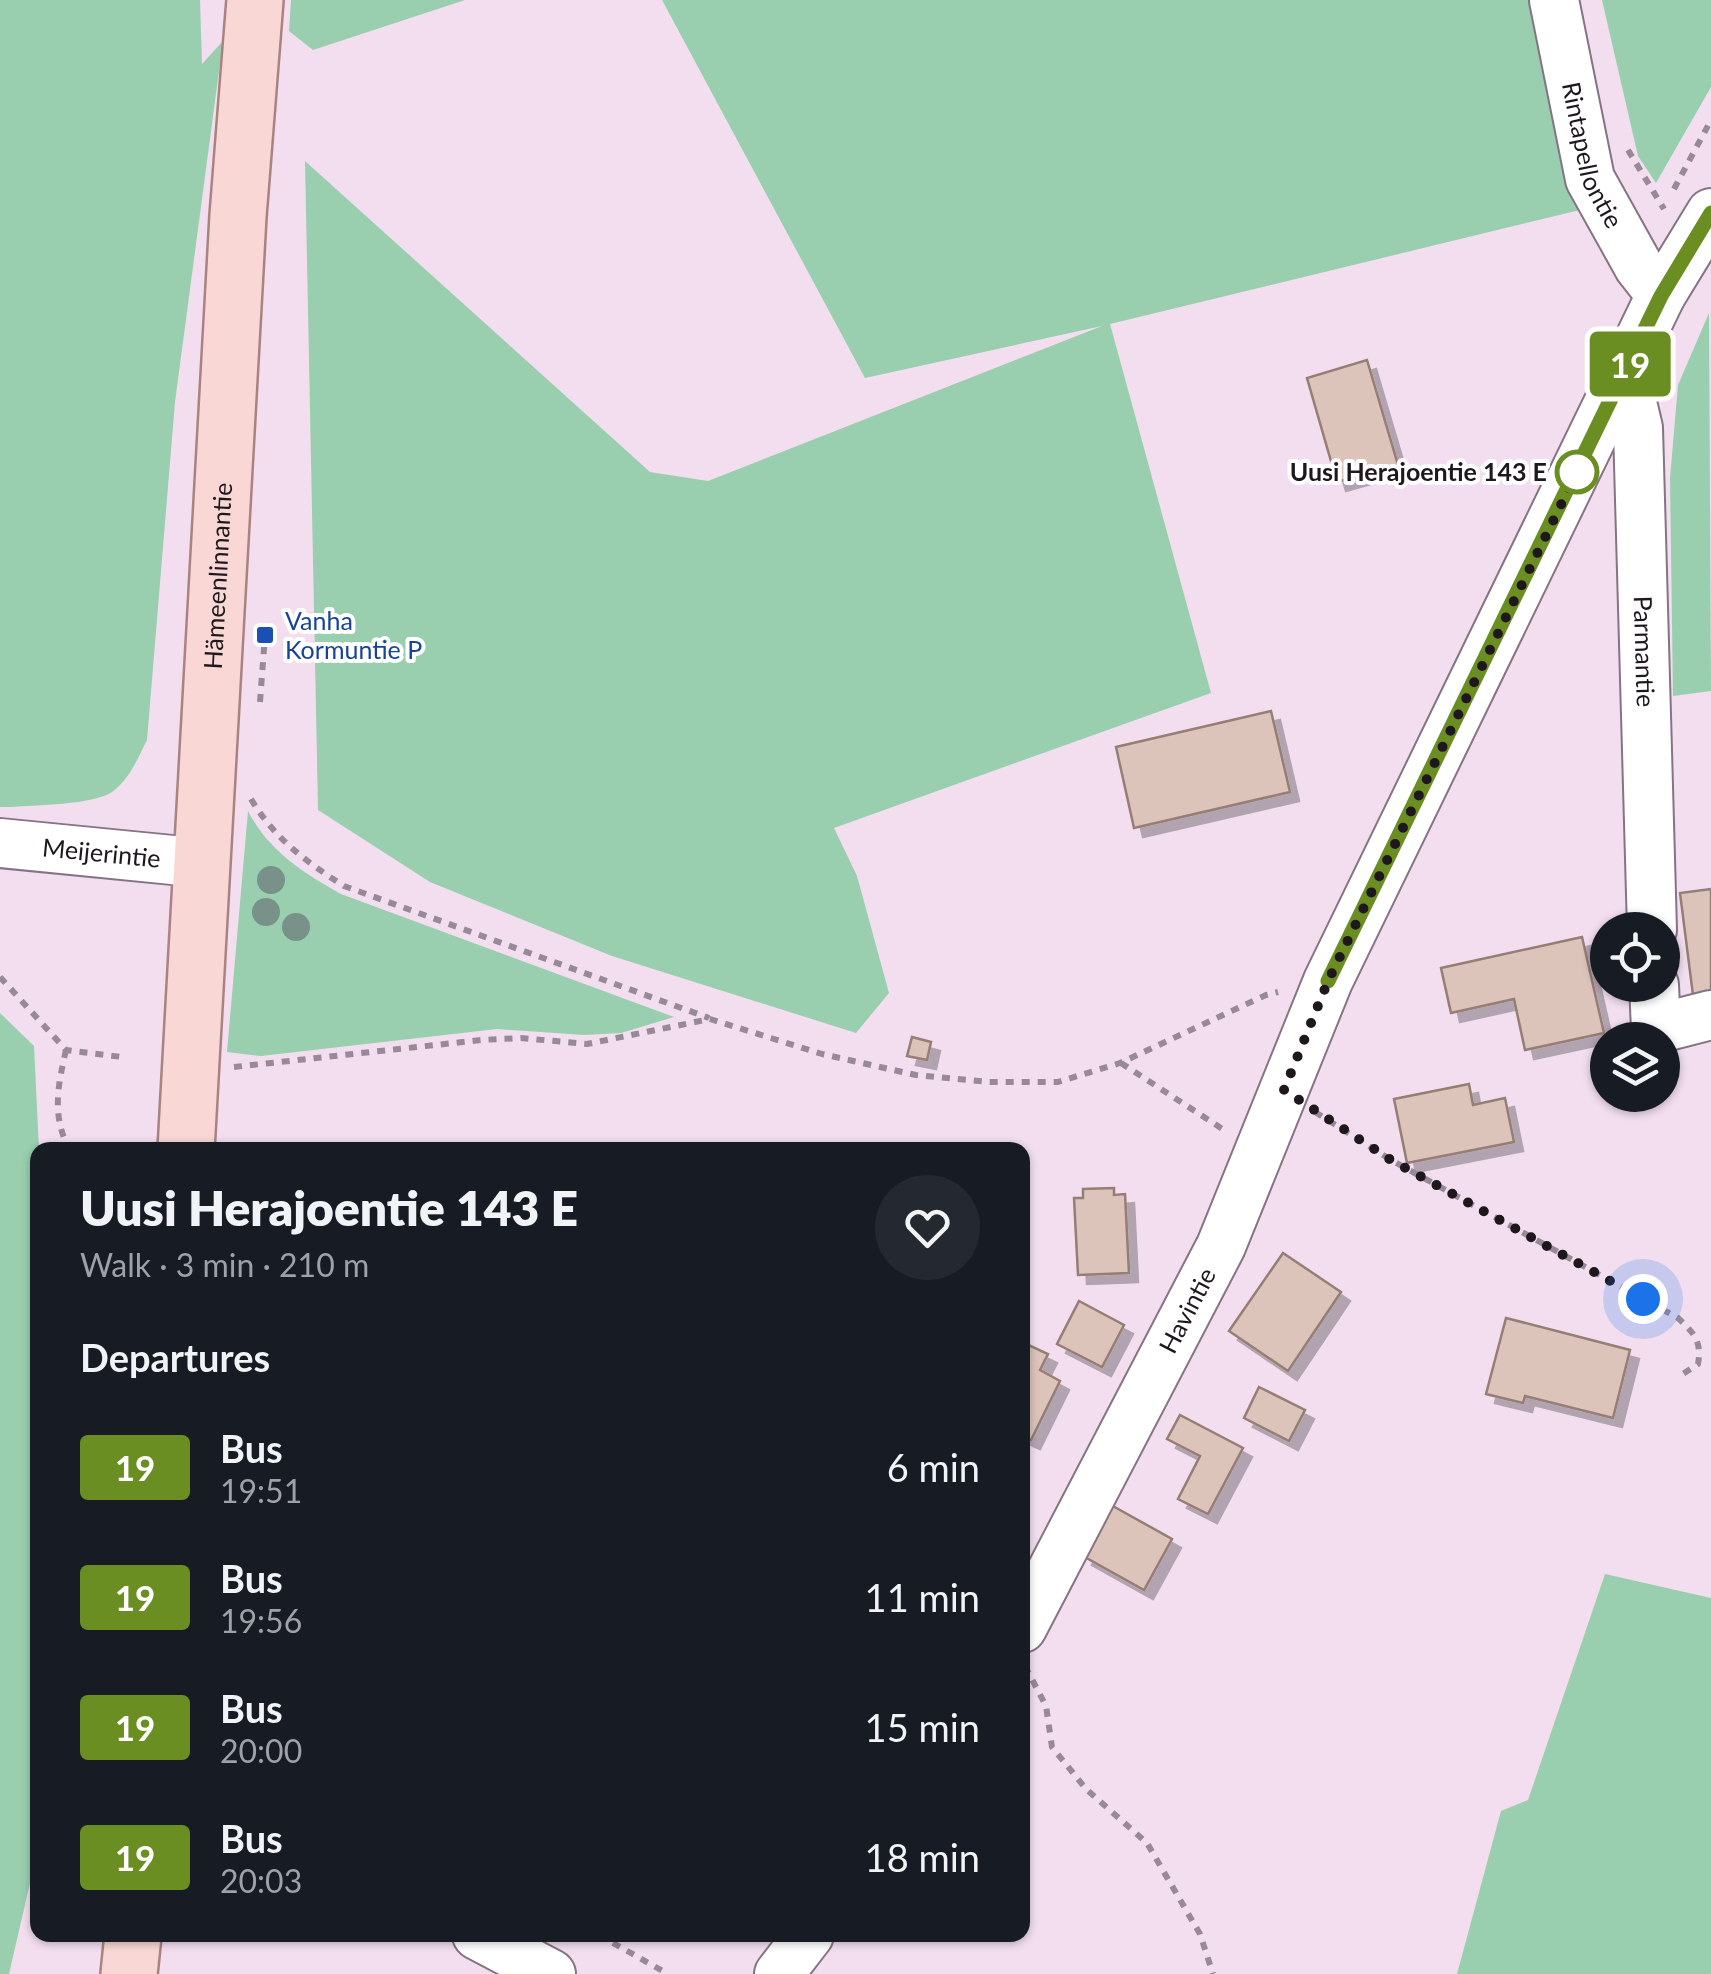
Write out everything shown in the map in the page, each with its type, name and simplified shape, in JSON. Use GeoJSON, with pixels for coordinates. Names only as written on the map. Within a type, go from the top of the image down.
{"type":"FeatureCollection","features":[{"type":"Feature","properties":{"kind":"main road","name":"Hämeenlinnantie"},"geometry":{"type":"LineString","coordinates":[[186,1142],[238,216],[255,0]]}},
{"type":"Feature","properties":{"kind":"main road"},"geometry":{"type":"LineString","coordinates":[[129,1974],[131,1942]]}},
{"type":"Feature","properties":{"kind":"street","name":"Rintapellontie"},"geometry":{"type":"LineString","coordinates":[[1554,0],[1590,179],[1661,296]]}},
{"type":"Feature","properties":{"kind":"street","name":"Havintie"},"geometry":{"type":"LineString","coordinates":[[1030,1613],[1221,1246],[1328,981],[1661,296],[1711,213]]}},
{"type":"Feature","properties":{"kind":"street","name":"Parmantie"},"geometry":{"type":"LineString","coordinates":[[1625,373],[1638,428],[1651,912]]}},
{"type":"Feature","properties":{"kind":"street","name":"Meijerintie"},"geometry":{"type":"LineString","coordinates":[[0,842],[203,863]]}},
{"type":"Feature","properties":{"kind":"street"},"geometry":{"type":"LineString","coordinates":[[1655,1002],[1656,1029],[1711,1016]]}},
{"type":"Feature","properties":{"kind":"street"},"geometry":{"type":"LineString","coordinates":[[490,1942],[552,1974]]}},
{"type":"Feature","properties":{"kind":"street"},"geometry":{"type":"LineString","coordinates":[[779,1974],[804,1942]]}},
{"type":"Feature","properties":{"kind":"path"},"geometry":{"type":"LineString","coordinates":[[259,708],[265,635]]}},
{"type":"Feature","properties":{"kind":"path"},"geometry":{"type":"LineString","coordinates":[[253,780],[251,799],[267,826],[301,859],[344,886],[710,1019],[822,1054],[916,1075],[989,1082],[1058,1082],[1120,1062],[1266,995],[1328,981]]}},
{"type":"Feature","properties":{"kind":"path"},"geometry":{"type":"LineString","coordinates":[[0,977],[66,1050],[122,1056]]}},
{"type":"Feature","properties":{"kind":"path"},"geometry":{"type":"LineString","coordinates":[[234,1066],[286,1064],[482,1040],[521,1038],[588,1044],[710,1019]]}},
{"type":"Feature","properties":{"kind":"path"},"geometry":{"type":"LineString","coordinates":[[66,1050],[56,1095],[58,1120],[67,1142]]}},
{"type":"Feature","properties":{"kind":"path"},"geometry":{"type":"LineString","coordinates":[[1120,1062],[1200,1111],[1258,1156]]}},
{"type":"Feature","properties":{"kind":"path"},"geometry":{"type":"LineString","coordinates":[[1284,1090],[1391,1160],[1678,1318],[1696,1336],[1701,1350],[1698,1364],[1680,1376]]}},
{"type":"Feature","properties":{"kind":"path"},"geometry":{"type":"LineString","coordinates":[[1030,1675],[1046,1706],[1052,1746],[1086,1788],[1147,1843],[1200,1934],[1213,1974]]}},
{"type":"Feature","properties":{"kind":"path"},"geometry":{"type":"LineString","coordinates":[[611,1942],[668,1974]]}},
{"type":"Feature","properties":{"kind":"green space"},"geometry":{"type":"Polygon","coordinates":[[[0,0],[200,0],[202,64],[223,41],[175,402],[147,740],[128,775],[112,792],[78,802],[10,807],[0,807],[0,0]]]}},
{"type":"Feature","properties":{"kind":"green space"},"geometry":{"type":"Polygon","coordinates":[[[291,0],[465,0],[313,50],[289,31],[291,0]]]}},
{"type":"Feature","properties":{"kind":"green space"},"geometry":{"type":"Polygon","coordinates":[[[662,0],[1529,0],[1580,210],[1110,324],[1211,693],[834,828],[857,876],[889,993],[856,1033],[612,956],[430,882],[318,810],[305,161],[650,472],[708,481],[1102,326],[865,378],[662,0]]]}},
{"type":"Feature","properties":{"kind":"green space"},"geometry":{"type":"Polygon","coordinates":[[[1602,0],[1711,0],[1711,87],[1656,183],[1638,156],[1602,0]]]}},
{"type":"Feature","properties":{"kind":"green space"},"geometry":{"type":"Polygon","coordinates":[[[1709,313],[1711,691],[1673,696],[1670,478],[1678,385],[1709,313]]]}},
{"type":"Feature","properties":{"kind":"green space"},"geometry":{"type":"Polygon","coordinates":[[[248,811],[266,838],[288,859],[341,894],[674,1017],[621,1033],[584,1035],[497,1029],[261,1056],[227,1052],[248,811]]]}},
{"type":"Feature","properties":{"kind":"green space"},"geometry":{"type":"Polygon","coordinates":[[[0,1013],[34,1046],[39,1142],[30,1142],[30,1883],[9,1974],[0,1974],[0,1013]]]}},
{"type":"Feature","properties":{"kind":"green space"},"geometry":{"type":"Polygon","coordinates":[[[1605,1574],[1711,1598],[1711,1974],[1457,1974],[1501,1811],[1528,1800],[1605,1574]]]}},
{"type":"Feature","properties":{"kind":"building"},"geometry":{"type":"Polygon","coordinates":[[[1367,360],[1398,465],[1337,482],[1307,378],[1367,360]]]}},
{"type":"Feature","properties":{"kind":"building"},"geometry":{"type":"Polygon","coordinates":[[[1271,711],[1290,792],[1134,828],[1116,747],[1271,711]]]}},
{"type":"Feature","properties":{"kind":"building"},"geometry":{"type":"Polygon","coordinates":[[[1711,889],[1711,1001],[1694,1003],[1680,893],[1711,889]]]}},
{"type":"Feature","properties":{"kind":"building"},"geometry":{"type":"Polygon","coordinates":[[[1582,937],[1590,972],[1590,1002],[1597,1002],[1601,1022],[1590,1022],[1590,1036],[1525,1050],[1514,999],[1451,1013],[1441,968],[1582,937]]]}},
{"type":"Feature","properties":{"kind":"building"},"geometry":{"type":"Polygon","coordinates":[[[912,1037],[931,1042],[927,1060],[907,1056],[912,1037]]]}},
{"type":"Feature","properties":{"kind":"building"},"geometry":{"type":"Polygon","coordinates":[[[1469,1084],[1473,1105],[1505,1098],[1514,1142],[1407,1163],[1394,1099],[1469,1084]]]}},
{"type":"Feature","properties":{"kind":"building"},"geometry":{"type":"Polygon","coordinates":[[[1114,1188],[1114,1195],[1125,1194],[1129,1273],[1078,1275],[1074,1198],[1083,1198],[1083,1189],[1114,1188]]]}},
{"type":"Feature","properties":{"kind":"building"},"geometry":{"type":"Polygon","coordinates":[[[1283,1253],[1341,1292],[1288,1371],[1229,1331],[1283,1253]]]}},
{"type":"Feature","properties":{"kind":"building"},"geometry":{"type":"Polygon","coordinates":[[[1079,1301],[1124,1325],[1102,1367],[1057,1344],[1079,1301]]]}},
{"type":"Feature","properties":{"kind":"building"},"geometry":{"type":"Polygon","coordinates":[[[1506,1318],[1630,1350],[1613,1418],[1525,1396],[1523,1403],[1486,1394],[1506,1318]]]}},
{"type":"Feature","properties":{"kind":"building"},"geometry":{"type":"Polygon","coordinates":[[[1030,1346],[1048,1354],[1040,1370],[1060,1381],[1031,1440],[1030,1346]]]}},
{"type":"Feature","properties":{"kind":"building"},"geometry":{"type":"Polygon","coordinates":[[[1259,1387],[1305,1410],[1289,1441],[1244,1418],[1259,1387]]]}},
{"type":"Feature","properties":{"kind":"building"},"geometry":{"type":"Polygon","coordinates":[[[1180,1415],[1243,1448],[1208,1514],[1178,1499],[1200,1456],[1167,1439],[1180,1415]]]}},
{"type":"Feature","properties":{"kind":"building"},"geometry":{"type":"Polygon","coordinates":[[[1111,1505],[1172,1539],[1144,1590],[1083,1556],[1111,1505]]]}},
{"type":"Feature","properties":{"kind":"bus line","name":"19"},"geometry":{"type":"LineString","coordinates":[[1328,981],[1661,296],[1711,213]]}},
{"type":"Feature","properties":{"kind":"place","name":"Uusi Herajoentie 143 E"},"geometry":{"type":"Point","coordinates":[1577,472]}},
{"type":"Feature","properties":{"kind":"place","name":"Vanha Kormuntie P"},"geometry":{"type":"Point","coordinates":[265,635]}},
{"type":"Feature","properties":{"kind":"route"},"geometry":{"type":"LineString","coordinates":[[1577,472],[1328,981],[1284,1090],[1391,1160],[1643,1299]]}}]}
